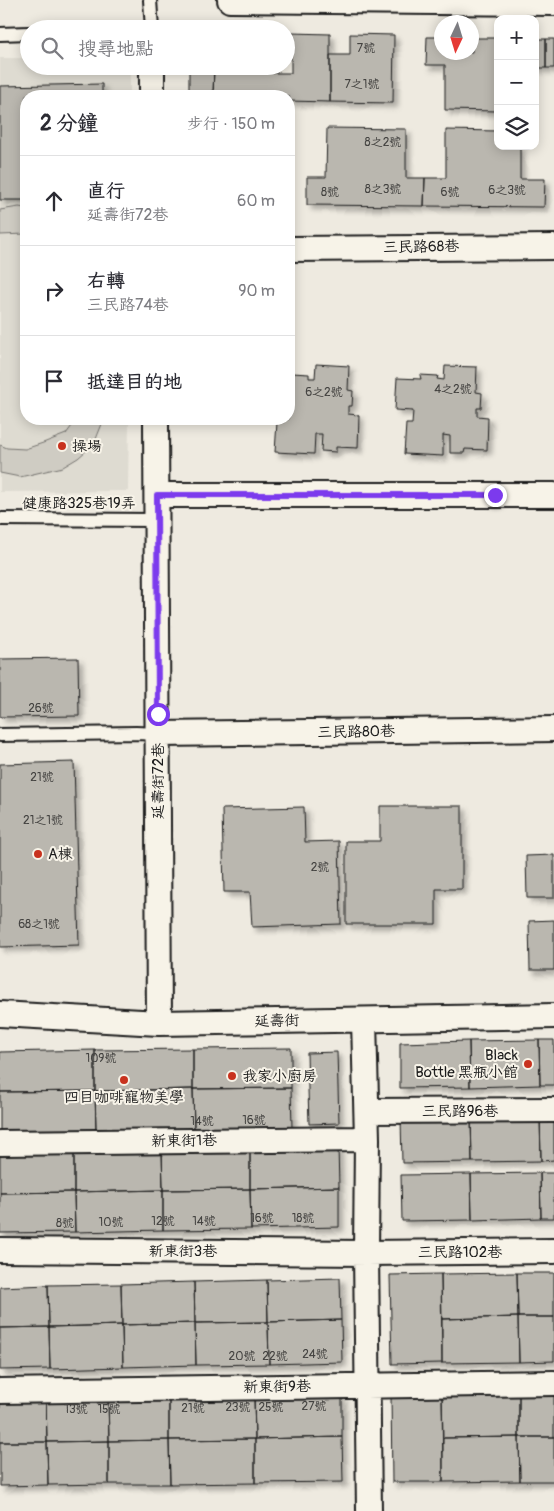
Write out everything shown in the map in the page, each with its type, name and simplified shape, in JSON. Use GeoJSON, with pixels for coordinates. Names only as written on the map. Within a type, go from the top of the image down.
{"type":"FeatureCollection","features":[{"type":"Feature","properties":{"kind":"street"},"geometry":{"type":"LineString","coordinates":[[230,0],[554,3]]}},
{"type":"Feature","properties":{"kind":"street"},"geometry":{"type":"LineString","coordinates":[[152,75],[152,90]]}},
{"type":"Feature","properties":{"kind":"street","name":"三民路68巷"},"geometry":{"type":"LineString","coordinates":[[295,249],[554,247]]}},
{"type":"Feature","properties":{"kind":"street","name":"延壽街72巷"},"geometry":{"type":"LineString","coordinates":[[156,425],[159,1023]]}},
{"type":"Feature","properties":{"kind":"street"},"geometry":{"type":"LineString","coordinates":[[157,495],[554,495]]}},
{"type":"Feature","properties":{"kind":"street","name":"三民路80巷"},"geometry":{"type":"LineString","coordinates":[[158,734],[554,729]]}},
{"type":"Feature","properties":{"kind":"street","name":"延壽街"},"geometry":{"type":"LineString","coordinates":[[0,1014],[159,1023],[554,1016]]}},
{"type":"Feature","properties":{"kind":"street"},"geometry":{"type":"LineString","coordinates":[[364,1020],[367,1111],[366,1253],[369,1511]]}},
{"type":"Feature","properties":{"kind":"street","name":"三民路96巷"},"geometry":{"type":"LineString","coordinates":[[367,1111],[554,1110]]}},
{"type":"Feature","properties":{"kind":"street","name":"新東街1巷"},"geometry":{"type":"LineString","coordinates":[[0,1143],[367,1139]]}},
{"type":"Feature","properties":{"kind":"street","name":"新東街3巷"},"geometry":{"type":"LineString","coordinates":[[0,1250],[366,1253]]}},
{"type":"Feature","properties":{"kind":"street","name":"三民路102巷"},"geometry":{"type":"LineString","coordinates":[[366,1253],[554,1251]]}},
{"type":"Feature","properties":{"kind":"street","name":"新東街9巷"},"geometry":{"type":"LineString","coordinates":[[0,1391],[554,1383]]}},
{"type":"Feature","properties":{"kind":"lane"},"geometry":{"type":"LineString","coordinates":[[150,0],[151,20]]}},
{"type":"Feature","properties":{"kind":"lane"},"geometry":{"type":"LineString","coordinates":[[0,34],[20,33]]}},
{"type":"Feature","properties":{"kind":"lane","name":"健康路325巷19弄"},"geometry":{"type":"LineString","coordinates":[[0,519],[157,520]]}},
{"type":"Feature","properties":{"kind":"lane"},"geometry":{"type":"LineString","coordinates":[[0,735],[158,734]]}},
{"type":"Feature","properties":{"kind":"shaded area"},"geometry":{"type":"Polygon","coordinates":[[[0,58],[20,58],[20,75],[130,75],[130,90],[20,90],[20,425],[129,425],[128,491],[0,492],[0,58]]]}},
{"type":"Feature","properties":{"kind":"shaded area"},"geometry":{"type":"Polygon","coordinates":[[[20,207],[20,234],[0,235],[0,210],[20,207]]]}},
{"type":"Feature","properties":{"kind":"shaded area","name":"操場"},"geometry":{"type":"Polygon","coordinates":[[[73,425],[102,425],[94,444],[78,458],[63,467],[20,477],[0,473],[0,445],[7,448],[25,449],[66,434],[73,425]]]}},
{"type":"Feature","properties":{"kind":"building"},"geometry":{"type":"Polygon","coordinates":[[[295,33],[330,34],[330,102],[295,101],[295,90],[213,90],[214,75],[295,75],[295,33]]]}},
{"type":"Feature","properties":{"kind":"building"},"geometry":{"type":"Polygon","coordinates":[[[350,34],[394,35],[393,103],[330,102],[330,55],[350,55],[350,34]]]}},
{"type":"Feature","properties":{"kind":"building"},"geometry":{"type":"Polygon","coordinates":[[[427,37],[434,37],[434,60],[479,60],[479,38],[494,38],[494,111],[445,110],[445,65],[426,65],[427,37]]]}},
{"type":"Feature","properties":{"kind":"building"},"geometry":{"type":"Polygon","coordinates":[[[539,39],[546,39],[546,68],[539,68],[539,39]]]}},
{"type":"Feature","properties":{"kind":"building"},"geometry":{"type":"Polygon","coordinates":[[[546,39],[554,39],[554,68],[546,68],[546,39]]]}},
{"type":"Feature","properties":{"kind":"building"},"geometry":{"type":"Polygon","coordinates":[[[189,75],[214,75],[213,90],[189,90],[189,75]]]}},
{"type":"Feature","properties":{"kind":"building"},"geometry":{"type":"Polygon","coordinates":[[[102,84],[102,90],[20,90],[20,200],[0,200],[0,86],[102,84]]]}},
{"type":"Feature","properties":{"kind":"building"},"geometry":{"type":"Polygon","coordinates":[[[327,128],[406,129],[406,178],[425,178],[424,206],[307,205],[307,177],[326,177],[327,128]]]}},
{"type":"Feature","properties":{"kind":"building"},"geometry":{"type":"Polygon","coordinates":[[[446,130],[494,131],[494,150],[520,150],[520,179],[545,179],[544,207],[424,206],[425,178],[446,178],[446,130]]]}},
{"type":"Feature","properties":{"kind":"building"},"geometry":{"type":"Polygon","coordinates":[[[316,364],[349,366],[348,390],[353,391],[352,406],[348,406],[348,414],[359,415],[358,448],[336,447],[336,452],[321,451],[322,434],[315,434],[314,454],[275,452],[277,425],[295,425],[295,373],[309,374],[309,378],[315,378],[316,364]]]}},
{"type":"Feature","properties":{"kind":"building"},"geometry":{"type":"Polygon","coordinates":[[[445,366],[477,367],[476,392],[482,393],[481,408],[477,408],[477,416],[488,417],[487,450],[465,449],[464,453],[450,453],[450,436],[443,435],[443,456],[404,454],[406,424],[412,424],[413,411],[395,410],[397,378],[421,379],[420,375],[438,376],[437,379],[444,380],[445,366]]]}},
{"type":"Feature","properties":{"kind":"building"},"geometry":{"type":"Polygon","coordinates":[[[78,658],[79,716],[0,717],[0,659],[78,658]]]}},
{"type":"Feature","properties":{"kind":"building","name":"A棟"},"geometry":{"type":"Polygon","coordinates":[[[74,762],[79,945],[0,947],[0,764],[74,762]]]}},
{"type":"Feature","properties":{"kind":"building"},"geometry":{"type":"Polygon","coordinates":[[[380,806],[462,806],[462,889],[436,889],[436,924],[346,924],[346,841],[380,841],[380,806]]]}},
{"type":"Feature","properties":{"kind":"building"},"geometry":{"type":"Polygon","coordinates":[[[304,807],[305,842],[339,841],[341,924],[252,927],[250,892],[224,892],[222,809],[304,807]]]}},
{"type":"Feature","properties":{"kind":"building"},"geometry":{"type":"Polygon","coordinates":[[[554,855],[554,898],[527,898],[526,856],[554,855]]]}},
{"type":"Feature","properties":{"kind":"building"},"geometry":{"type":"Polygon","coordinates":[[[554,920],[554,970],[530,970],[529,921],[554,920]]]}},
{"type":"Feature","properties":{"kind":"building"},"geometry":{"type":"Polygon","coordinates":[[[539,1040],[540,1085],[470,1087],[469,1041],[539,1040]]]}},
{"type":"Feature","properties":{"kind":"building"},"geometry":{"type":"Polygon","coordinates":[[[539,1040],[554,1040],[554,1085],[540,1085],[539,1040]]]}},
{"type":"Feature","properties":{"kind":"building"},"geometry":{"type":"Polygon","coordinates":[[[469,1041],[470,1087],[400,1088],[400,1043],[469,1041]]]}},
{"type":"Feature","properties":{"kind":"building"},"geometry":{"type":"Polygon","coordinates":[[[291,1048],[291,1088],[193,1089],[193,1049],[291,1048]]]}},
{"type":"Feature","properties":{"kind":"building"},"geometry":{"type":"Polygon","coordinates":[[[193,1049],[193,1089],[95,1091],[95,1050],[193,1049]]]}},
{"type":"Feature","properties":{"kind":"building"},"geometry":{"type":"Polygon","coordinates":[[[95,1050],[95,1091],[0,1092],[0,1052],[95,1050]]]}},
{"type":"Feature","properties":{"kind":"building"},"geometry":{"type":"Polygon","coordinates":[[[337,1052],[339,1123],[309,1124],[307,1053],[337,1052]]]}},
{"type":"Feature","properties":{"kind":"building"},"geometry":{"type":"Polygon","coordinates":[[[291,1088],[292,1128],[194,1129],[193,1089],[291,1088]]]}},
{"type":"Feature","properties":{"kind":"building"},"geometry":{"type":"Polygon","coordinates":[[[193,1089],[194,1129],[96,1130],[95,1091],[193,1089]]]}},
{"type":"Feature","properties":{"kind":"building"},"geometry":{"type":"Polygon","coordinates":[[[95,1091],[96,1130],[0,1132],[0,1092],[95,1091]]]}},
{"type":"Feature","properties":{"kind":"building"},"geometry":{"type":"Polygon","coordinates":[[[540,1115],[541,1161],[472,1162],[471,1116],[540,1115]]]}},
{"type":"Feature","properties":{"kind":"building"},"geometry":{"type":"Polygon","coordinates":[[[540,1115],[554,1115],[554,1160],[541,1161],[540,1115]]]}},
{"type":"Feature","properties":{"kind":"building"},"geometry":{"type":"Polygon","coordinates":[[[471,1116],[472,1162],[402,1163],[401,1118],[471,1116]]]}},
{"type":"Feature","properties":{"kind":"building"},"geometry":{"type":"Polygon","coordinates":[[[338,1147],[339,1187],[250,1189],[250,1149],[338,1147]]]}},
{"type":"Feature","properties":{"kind":"building"},"geometry":{"type":"Polygon","coordinates":[[[250,1149],[250,1189],[163,1190],[162,1150],[250,1149]]]}},
{"type":"Feature","properties":{"kind":"building"},"geometry":{"type":"Polygon","coordinates":[[[162,1150],[163,1190],[74,1192],[74,1152],[162,1150]]]}},
{"type":"Feature","properties":{"kind":"building"},"geometry":{"type":"Polygon","coordinates":[[[74,1152],[74,1192],[0,1193],[0,1153],[74,1152]]]}},
{"type":"Feature","properties":{"kind":"building"},"geometry":{"type":"Polygon","coordinates":[[[540,1173],[554,1173],[554,1218],[541,1218],[540,1173]]]}},
{"type":"Feature","properties":{"kind":"building"},"geometry":{"type":"Polygon","coordinates":[[[540,1173],[541,1218],[472,1220],[471,1174],[540,1173]]]}},
{"type":"Feature","properties":{"kind":"building"},"geometry":{"type":"Polygon","coordinates":[[[471,1174],[472,1220],[402,1221],[401,1175],[471,1174]]]}},
{"type":"Feature","properties":{"kind":"building"},"geometry":{"type":"Polygon","coordinates":[[[339,1187],[339,1227],[251,1229],[250,1189],[339,1187]]]}},
{"type":"Feature","properties":{"kind":"building"},"geometry":{"type":"Polygon","coordinates":[[[250,1189],[251,1229],[163,1230],[163,1190],[250,1189]]]}},
{"type":"Feature","properties":{"kind":"building"},"geometry":{"type":"Polygon","coordinates":[[[163,1190],[163,1230],[75,1232],[74,1192],[163,1190]]]}},
{"type":"Feature","properties":{"kind":"building"},"geometry":{"type":"Polygon","coordinates":[[[74,1192],[75,1232],[0,1233],[0,1193],[74,1192]]]}},
{"type":"Feature","properties":{"kind":"building"},"geometry":{"type":"Polygon","coordinates":[[[517,1273],[518,1317],[442,1319],[441,1274],[517,1273]]]}},
{"type":"Feature","properties":{"kind":"building"},"geometry":{"type":"Polygon","coordinates":[[[517,1273],[554,1273],[554,1317],[518,1317],[517,1273]]]}},
{"type":"Feature","properties":{"kind":"building"},"geometry":{"type":"Polygon","coordinates":[[[441,1274],[442,1363],[392,1364],[390,1275],[441,1274]]]}},
{"type":"Feature","properties":{"kind":"building"},"geometry":{"type":"Polygon","coordinates":[[[340,1278],[341,1320],[268,1322],[267,1280],[340,1278]]]}},
{"type":"Feature","properties":{"kind":"building"},"geometry":{"type":"Polygon","coordinates":[[[267,1280],[268,1322],[195,1323],[194,1282],[267,1280]]]}},
{"type":"Feature","properties":{"kind":"building"},"geometry":{"type":"Polygon","coordinates":[[[194,1282],[195,1323],[122,1325],[121,1284],[194,1282]]]}},
{"type":"Feature","properties":{"kind":"building"},"geometry":{"type":"Polygon","coordinates":[[[121,1284],[122,1325],[49,1327],[48,1285],[121,1284]]]}},
{"type":"Feature","properties":{"kind":"building"},"geometry":{"type":"Polygon","coordinates":[[[48,1285],[49,1327],[0,1328],[0,1287],[48,1285]]]}},
{"type":"Feature","properties":{"kind":"building"},"geometry":{"type":"Polygon","coordinates":[[[518,1317],[554,1317],[554,1361],[519,1362],[518,1317]]]}},
{"type":"Feature","properties":{"kind":"building"},"geometry":{"type":"Polygon","coordinates":[[[518,1317],[519,1362],[442,1363],[442,1319],[518,1317]]]}},
{"type":"Feature","properties":{"kind":"building"},"geometry":{"type":"Polygon","coordinates":[[[341,1320],[342,1362],[269,1364],[268,1322],[341,1320]]]}},
{"type":"Feature","properties":{"kind":"building"},"geometry":{"type":"Polygon","coordinates":[[[268,1322],[269,1364],[196,1365],[195,1323],[268,1322]]]}},
{"type":"Feature","properties":{"kind":"building"},"geometry":{"type":"Polygon","coordinates":[[[195,1323],[196,1365],[123,1367],[122,1325],[195,1323]]]}},
{"type":"Feature","properties":{"kind":"building"},"geometry":{"type":"Polygon","coordinates":[[[122,1325],[123,1367],[50,1369],[49,1327],[122,1325]]]}},
{"type":"Feature","properties":{"kind":"building"},"geometry":{"type":"Polygon","coordinates":[[[49,1327],[50,1369],[0,1370],[0,1328],[49,1327]]]}},
{"type":"Feature","properties":{"kind":"building"},"geometry":{"type":"Polygon","coordinates":[[[554,1392],[554,1437],[519,1437],[519,1393],[554,1392]]]}},
{"type":"Feature","properties":{"kind":"building"},"geometry":{"type":"Polygon","coordinates":[[[519,1393],[519,1437],[443,1438],[442,1394],[519,1393]]]}},
{"type":"Feature","properties":{"kind":"building"},"geometry":{"type":"Polygon","coordinates":[[[391,1394],[442,1394],[443,1482],[392,1482],[391,1394]]]}},
{"type":"Feature","properties":{"kind":"building"},"geometry":{"type":"Polygon","coordinates":[[[342,1395],[342,1437],[255,1439],[254,1396],[342,1395]]]}},
{"type":"Feature","properties":{"kind":"building"},"geometry":{"type":"Polygon","coordinates":[[[254,1396],[255,1439],[169,1440],[169,1397],[254,1396]]]}},
{"type":"Feature","properties":{"kind":"building"},"geometry":{"type":"Polygon","coordinates":[[[108,1397],[109,1441],[47,1442],[46,1398],[108,1397]]]}},
{"type":"Feature","properties":{"kind":"building"},"geometry":{"type":"Polygon","coordinates":[[[108,1397],[169,1397],[169,1440],[109,1441],[108,1397]]]}},
{"type":"Feature","properties":{"kind":"building"},"geometry":{"type":"Polygon","coordinates":[[[0,1398],[46,1398],[47,1442],[0,1442],[0,1398]]]}},
{"type":"Feature","properties":{"kind":"building"},"geometry":{"type":"Polygon","coordinates":[[[342,1437],[343,1482],[255,1483],[255,1439],[342,1437]]]}},
{"type":"Feature","properties":{"kind":"building"},"geometry":{"type":"Polygon","coordinates":[[[519,1437],[520,1481],[443,1482],[443,1438],[519,1437]]]}},
{"type":"Feature","properties":{"kind":"building"},"geometry":{"type":"Polygon","coordinates":[[[519,1437],[554,1437],[554,1481],[520,1481],[519,1437]]]}},
{"type":"Feature","properties":{"kind":"building"},"geometry":{"type":"Polygon","coordinates":[[[255,1439],[255,1483],[170,1484],[169,1440],[255,1439]]]}},
{"type":"Feature","properties":{"kind":"building"},"geometry":{"type":"Polygon","coordinates":[[[169,1440],[170,1484],[109,1484],[109,1441],[169,1440]]]}},
{"type":"Feature","properties":{"kind":"building"},"geometry":{"type":"Polygon","coordinates":[[[109,1441],[109,1484],[48,1485],[47,1442],[109,1441]]]}},
{"type":"Feature","properties":{"kind":"building"},"geometry":{"type":"Polygon","coordinates":[[[0,1442],[47,1442],[48,1485],[0,1486],[0,1442]]]}},
{"type":"Feature","properties":{"kind":"place","name":"操場"},"geometry":{"type":"Point","coordinates":[62,446]}},
{"type":"Feature","properties":{"kind":"place","name":"A棟"},"geometry":{"type":"Point","coordinates":[38,854]}},
{"type":"Feature","properties":{"kind":"place","name":"Black Bottle 黑瓶小館"},"geometry":{"type":"Point","coordinates":[528,1064]}},
{"type":"Feature","properties":{"kind":"place","name":"我家小廚房"},"geometry":{"type":"Point","coordinates":[232,1076]}},
{"type":"Feature","properties":{"kind":"place","name":"四目咖啡寵物美學"},"geometry":{"type":"Point","coordinates":[124,1080]}},
{"type":"Feature","properties":{"kind":"route"},"geometry":{"type":"LineString","coordinates":[[158,714],[157,495],[495,495]]}}]}
